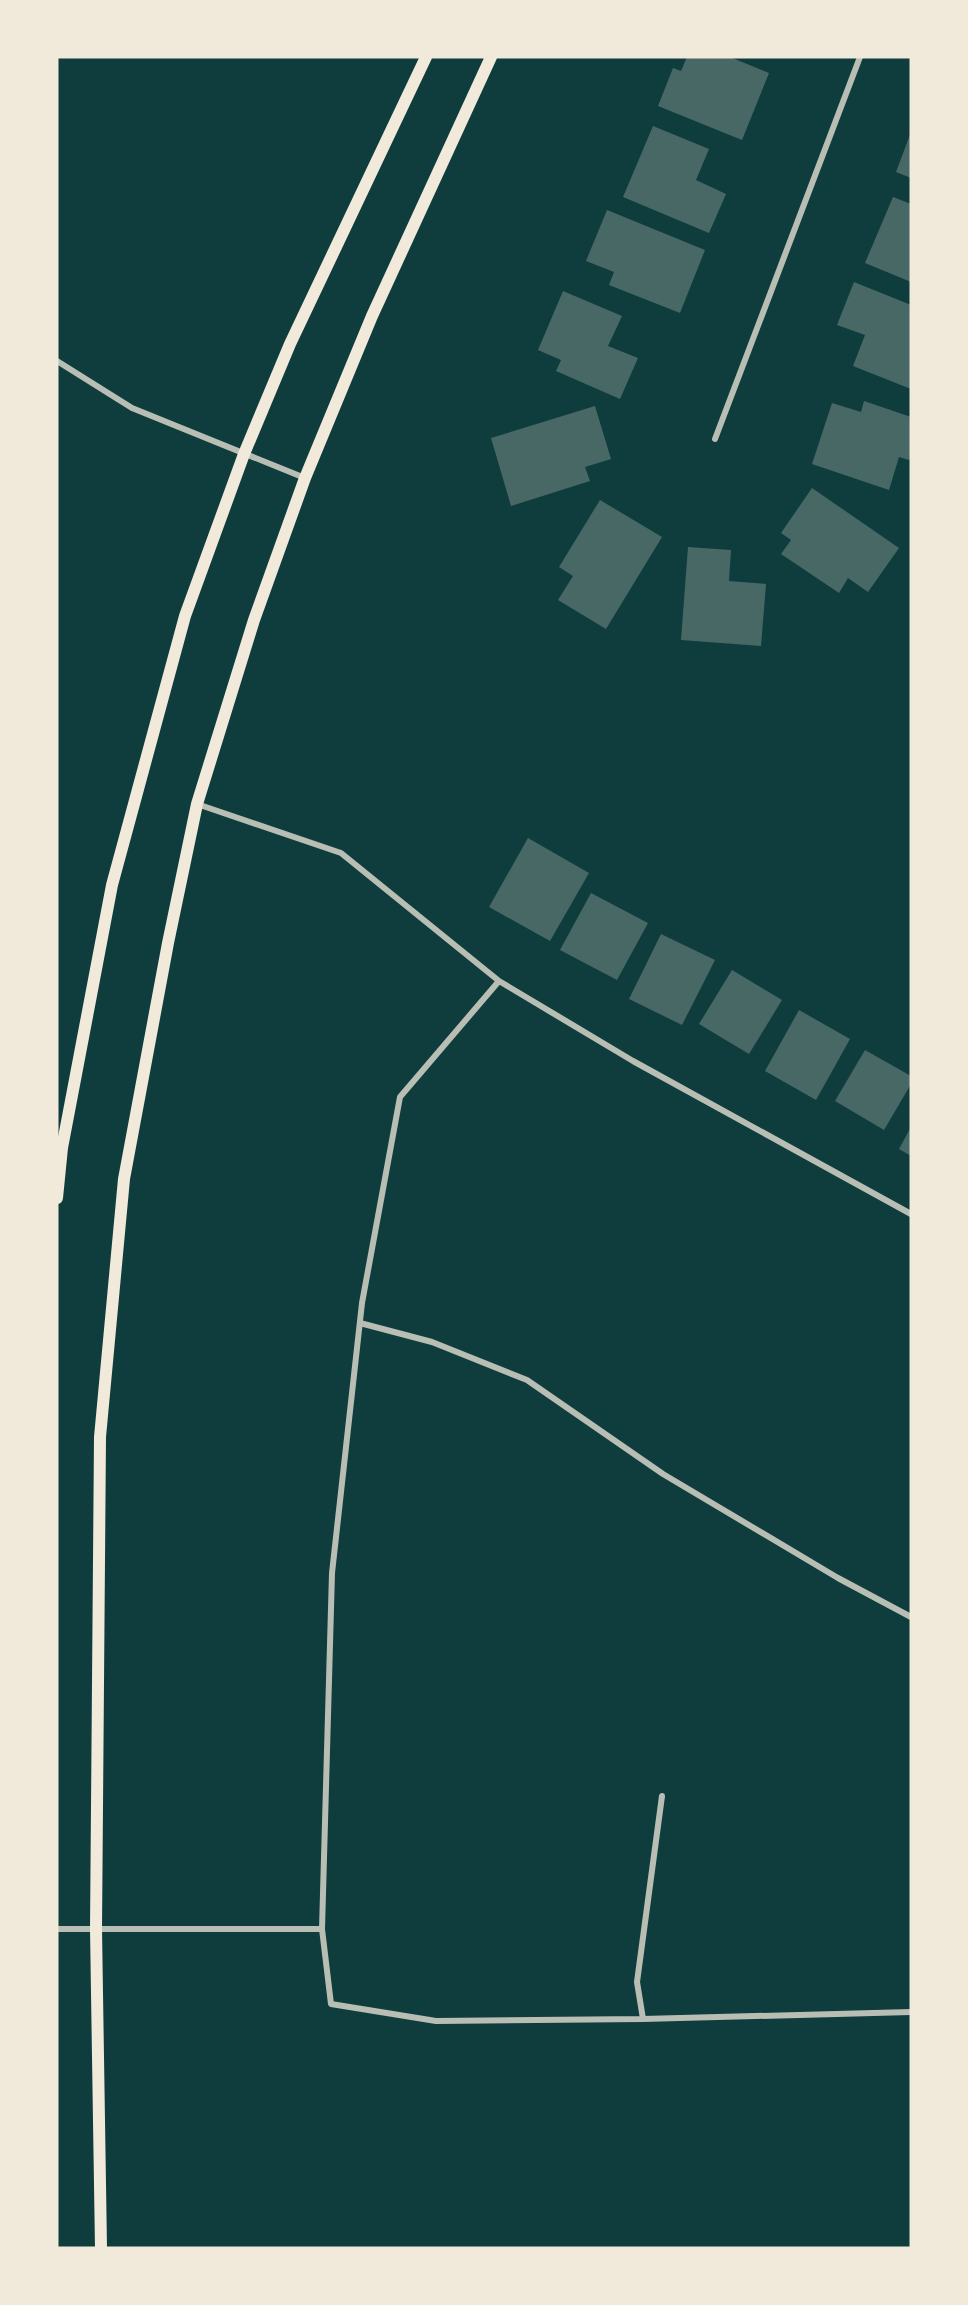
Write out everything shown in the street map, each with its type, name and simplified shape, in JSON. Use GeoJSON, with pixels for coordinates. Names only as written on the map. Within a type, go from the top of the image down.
{"type":"FeatureCollection","features":[{"type":"Feature","properties":{"kind":"main road"},"geometry":{"type":"LineString","coordinates":[[57,1198],[62,1148],[112,885],[185,616],[244,454],[290,344],[426,57]]}},
{"type":"Feature","properties":{"kind":"main road"},"geometry":{"type":"LineString","coordinates":[[101,2248],[96,1929],[100,1437],[124,1179],[168,943],[197,804],[255,620],[304,478],[372,316],[491,57]]}},
{"type":"Feature","properties":{"kind":"street"},"geometry":{"type":"LineString","coordinates":[[716,439],[860,57]]}},
{"type":"Feature","properties":{"kind":"street"},"geometry":{"type":"LineString","coordinates":[[57,361],[132,408],[304,478]]}},
{"type":"Feature","properties":{"kind":"street"},"geometry":{"type":"LineString","coordinates":[[197,804],[341,854],[499,981],[633,1061],[911,1214]]}},
{"type":"Feature","properties":{"kind":"street"},"geometry":{"type":"LineString","coordinates":[[499,981],[400,1097],[360,1323],[332,1573],[322,1929],[331,2004],[436,2021],[643,2019],[911,2012]]}},
{"type":"Feature","properties":{"kind":"street"},"geometry":{"type":"LineString","coordinates":[[360,1323],[432,1342],[527,1380],[663,1474],[838,1578],[911,1617]]}},
{"type":"Feature","properties":{"kind":"street"},"geometry":{"type":"LineString","coordinates":[[643,2019],[637,1982],[662,1796]]}},
{"type":"Feature","properties":{"kind":"street"},"geometry":{"type":"LineString","coordinates":[[57,1929],[322,1929]]}},
{"type":"Feature","properties":{"kind":"building"},"geometry":{"type":"Polygon","coordinates":[[[687,57],[730,57],[769,73],[742,140],[658,106],[673,68],[681,71],[687,57]]]}},
{"type":"Feature","properties":{"kind":"building"},"geometry":{"type":"Polygon","coordinates":[[[653,126],[709,149],[696,180],[726,194],[709,233],[623,197],[653,126]]]}},
{"type":"Feature","properties":{"kind":"building"},"geometry":{"type":"Polygon","coordinates":[[[911,132],[911,178],[896,172],[911,132]]]}},
{"type":"Feature","properties":{"kind":"building"},"geometry":{"type":"Polygon","coordinates":[[[893,197],[911,204],[911,282],[865,263],[893,197]]]}},
{"type":"Feature","properties":{"kind":"building"},"geometry":{"type":"Polygon","coordinates":[[[607,210],[705,250],[680,313],[609,285],[614,272],[586,261],[607,210]]]}},
{"type":"Feature","properties":{"kind":"building"},"geometry":{"type":"Polygon","coordinates":[[[854,282],[911,305],[911,389],[853,366],[865,335],[837,325],[854,282]]]}},
{"type":"Feature","properties":{"kind":"building"},"geometry":{"type":"Polygon","coordinates":[[[563,291],[622,316],[608,346],[638,358],[620,399],[556,371],[561,360],[538,350],[563,291]]]}},
{"type":"Feature","properties":{"kind":"building"},"geometry":{"type":"Polygon","coordinates":[[[864,401],[911,417],[911,455],[909,460],[899,457],[889,490],[812,464],[832,403],[861,412],[864,401]]]}},
{"type":"Feature","properties":{"kind":"building"},"geometry":{"type":"Polygon","coordinates":[[[595,406],[611,459],[585,467],[590,481],[511,506],[491,438],[595,406]]]}},
{"type":"Feature","properties":{"kind":"building"},"geometry":{"type":"Polygon","coordinates":[[[812,488],[899,548],[868,592],[848,578],[839,593],[781,554],[791,540],[781,533],[812,488]]]}},
{"type":"Feature","properties":{"kind":"building"},"geometry":{"type":"Polygon","coordinates":[[[600,500],[662,537],[606,629],[558,600],[573,576],[559,567],[600,500]]]}},
{"type":"Feature","properties":{"kind":"building"},"geometry":{"type":"Polygon","coordinates":[[[688,547],[731,550],[729,581],[766,584],[761,646],[681,640],[688,547]]]}},
{"type":"Feature","properties":{"kind":"building"},"geometry":{"type":"Polygon","coordinates":[[[528,838],[589,873],[550,941],[489,907],[528,838]]]}},
{"type":"Feature","properties":{"kind":"building"},"geometry":{"type":"Polygon","coordinates":[[[591,893],[648,923],[617,980],[560,950],[591,893]]]}},
{"type":"Feature","properties":{"kind":"building"},"geometry":{"type":"Polygon","coordinates":[[[661,934],[715,960],[682,1025],[629,999],[661,934]]]}},
{"type":"Feature","properties":{"kind":"building"},"geometry":{"type":"Polygon","coordinates":[[[732,970],[782,1000],[749,1054],[699,1024],[732,970]]]}},
{"type":"Feature","properties":{"kind":"building"},"geometry":{"type":"Polygon","coordinates":[[[799,1010],[850,1039],[816,1100],[765,1071],[799,1010]]]}},
{"type":"Feature","properties":{"kind":"building"},"geometry":{"type":"Polygon","coordinates":[[[865,1050],[911,1076],[911,1084],[884,1130],[835,1101],[865,1050]]]}},
{"type":"Feature","properties":{"kind":"building"},"geometry":{"type":"Polygon","coordinates":[[[911,1127],[911,1156],[899,1149],[911,1127]]]}}]}
